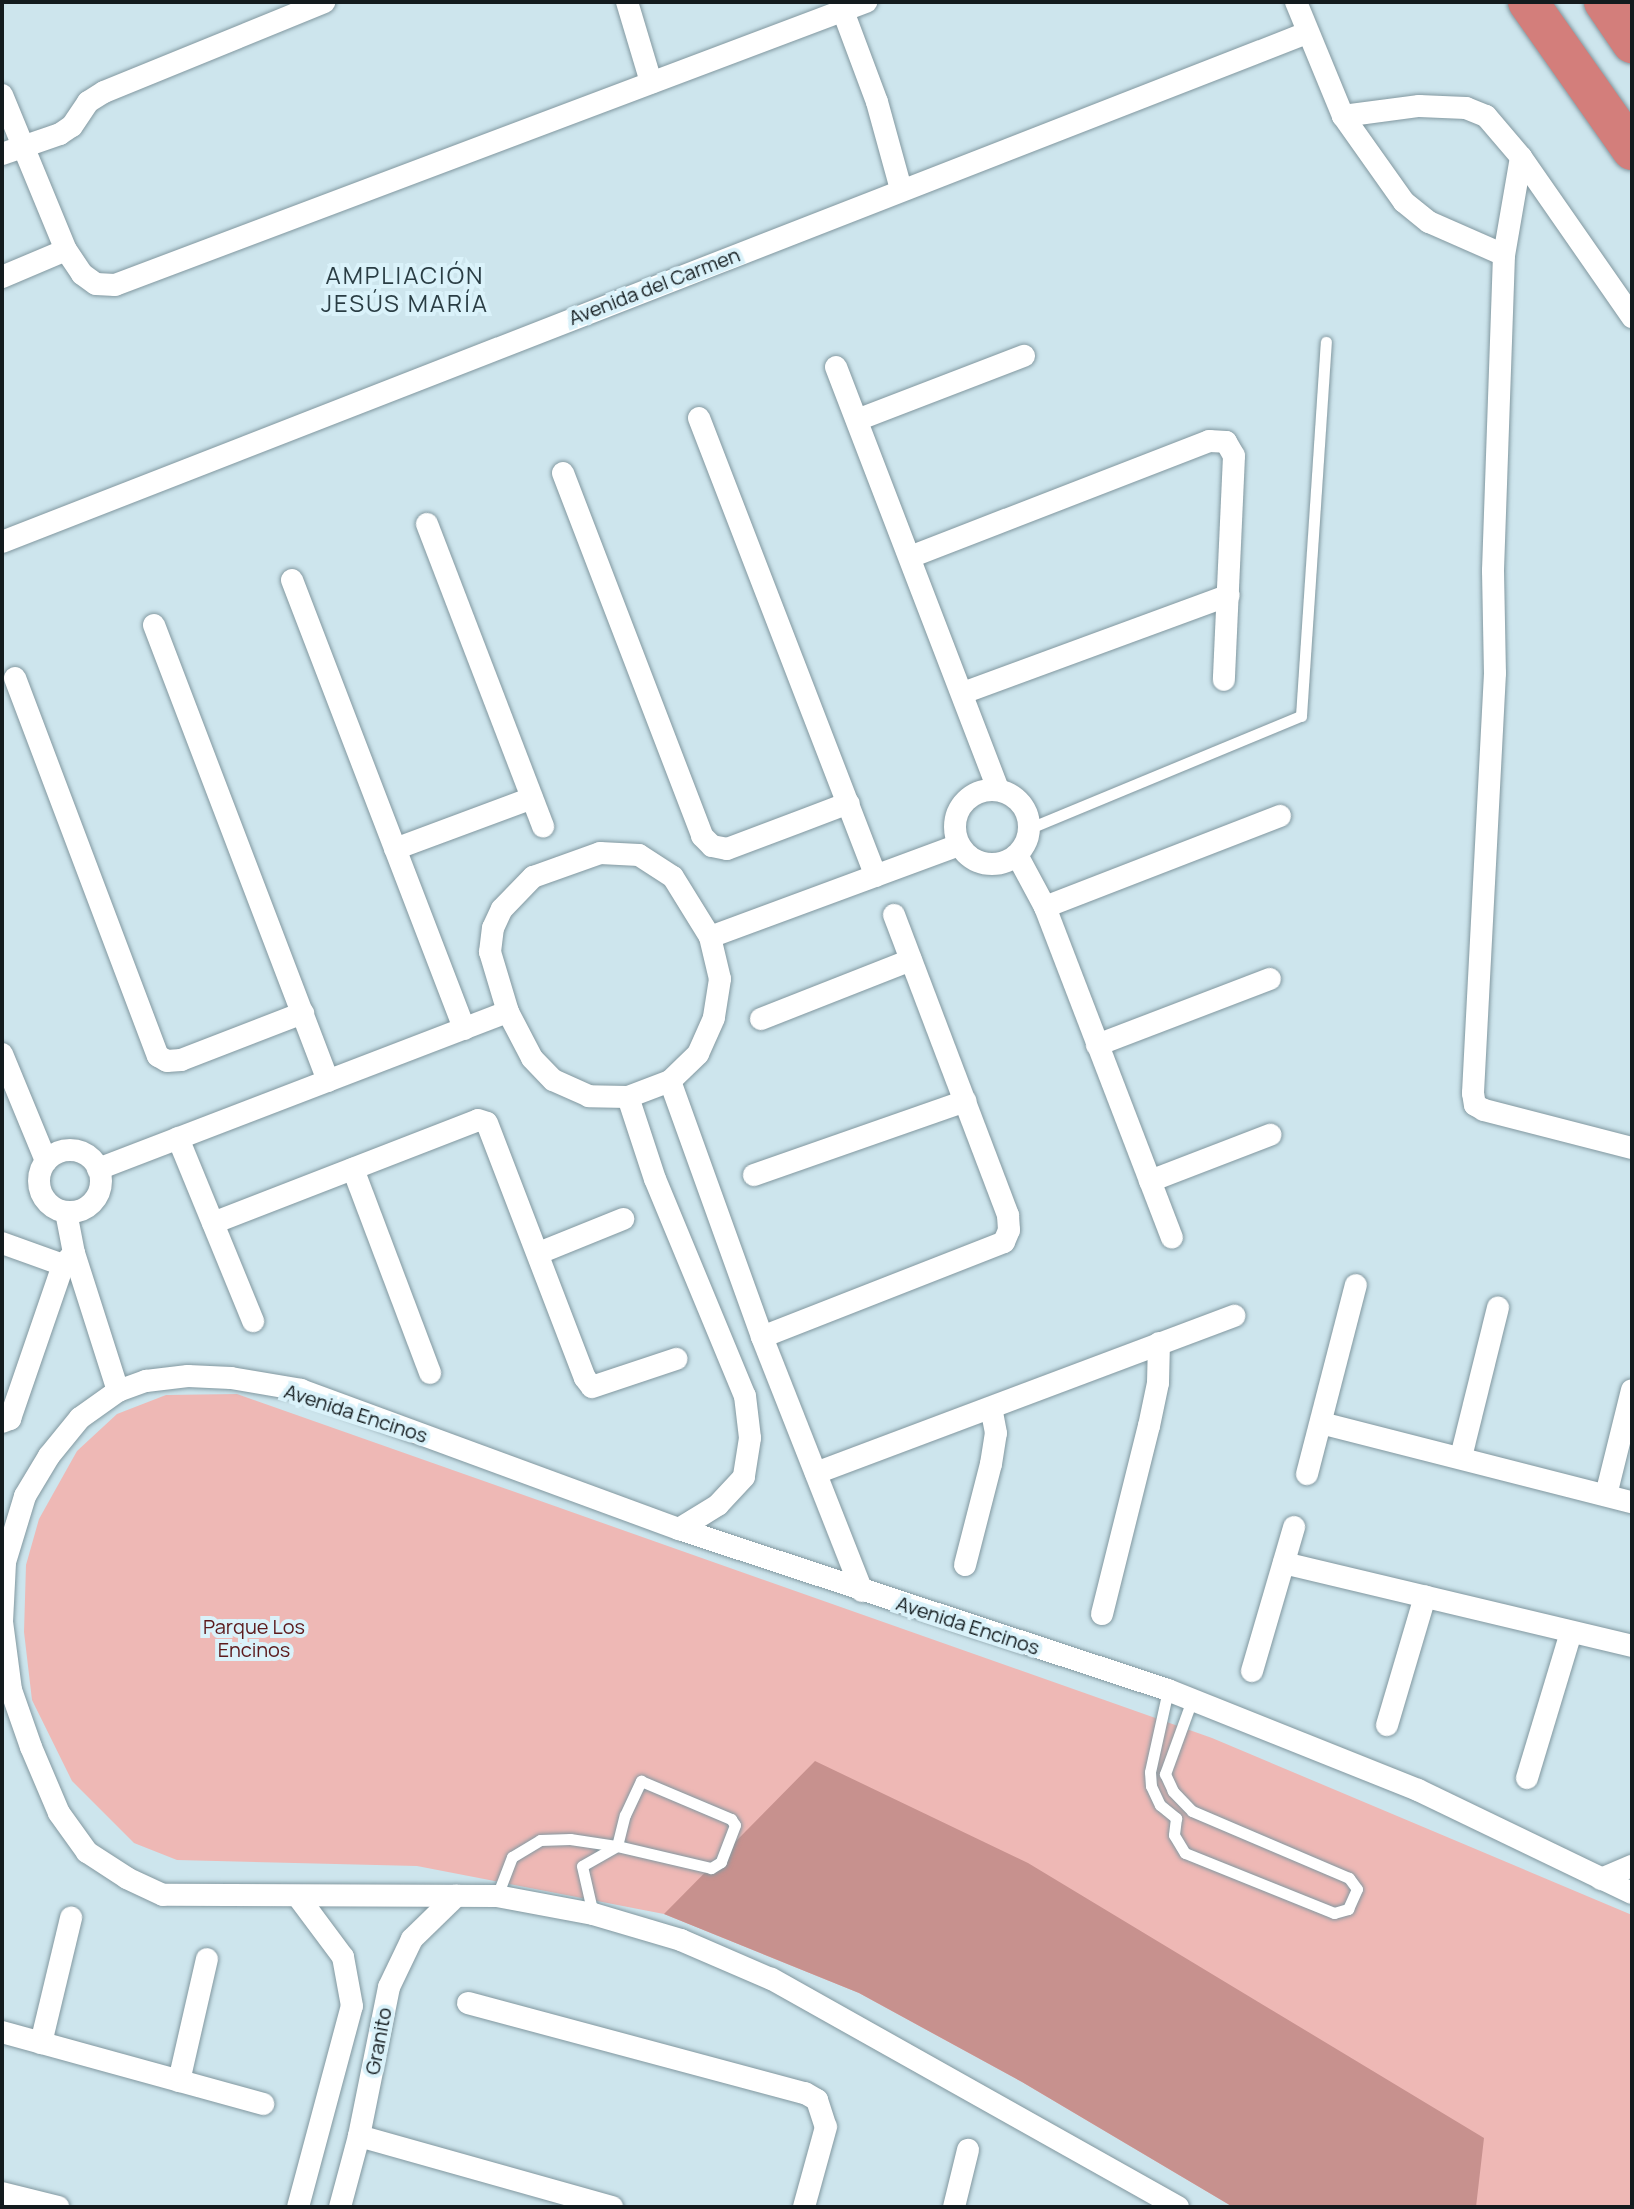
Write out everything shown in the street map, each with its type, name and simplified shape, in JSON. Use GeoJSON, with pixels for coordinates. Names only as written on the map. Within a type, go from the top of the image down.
{"type":"FeatureCollection","features":[{"type":"Feature","properties":{"kind":"highway"},"geometry":{"type":"LineString","coordinates":[[1528,2],[1632,150]]}},
{"type":"Feature","properties":{"kind":"highway"},"geometry":{"type":"LineString","coordinates":[[1604,2],[1632,43]]}},
{"type":"Feature","properties":{"kind":"street"},"geometry":{"type":"LineString","coordinates":[[12,150],[60,134],[72,126],[88,102],[104,92],[324,2]]}},
{"type":"Feature","properties":{"kind":"street"},"geometry":{"type":"LineString","coordinates":[[627,2],[651,82]]}},
{"type":"Feature","properties":{"kind":"street"},"geometry":{"type":"LineString","coordinates":[[2,95],[12,150],[66,250],[82,274],[96,284],[115,285],[866,2]]}},
{"type":"Feature","properties":{"kind":"street"},"geometry":{"type":"LineString","coordinates":[[1296,2],[1343,116],[1404,202],[1429,222],[1504,255]]}},
{"type":"Feature","properties":{"kind":"street"},"geometry":{"type":"LineString","coordinates":[[843,11],[877,102],[901,189]]}},
{"type":"Feature","properties":{"kind":"street","name":"Avenida del Carmen"},"geometry":{"type":"LineString","coordinates":[[2,542],[1307,33]]}},
{"type":"Feature","properties":{"kind":"street"},"geometry":{"type":"LineString","coordinates":[[1343,116],[1419,106],[1466,108],[1486,116],[1521,157],[1632,317]]}},
{"type":"Feature","properties":{"kind":"street"},"geometry":{"type":"LineString","coordinates":[[1521,157],[1504,255],[1493,571],[1495,673],[1473,1093],[1475,1105],[1484,1110],[1632,1148]]}},
{"type":"Feature","properties":{"kind":"street"},"geometry":{"type":"LineString","coordinates":[[2,277],[66,250]]}},
{"type":"Feature","properties":{"kind":"street"},"geometry":{"type":"LineString","coordinates":[[857,420],[1024,356]]}},
{"type":"Feature","properties":{"kind":"street"},"geometry":{"type":"LineString","coordinates":[[836,367],[998,790]]}},
{"type":"Feature","properties":{"kind":"street"},"geometry":{"type":"LineString","coordinates":[[699,418],[876,876]]}},
{"type":"Feature","properties":{"kind":"street"},"geometry":{"type":"LineString","coordinates":[[910,557],[1209,441],[1226,442],[1234,456],[1224,680]]}},
{"type":"Feature","properties":{"kind":"street"},"geometry":{"type":"LineString","coordinates":[[563,473],[702,836],[712,846],[727,849],[849,803]]}},
{"type":"Feature","properties":{"kind":"street"},"geometry":{"type":"LineString","coordinates":[[427,524],[543,826]]}},
{"type":"Feature","properties":{"kind":"street"},"geometry":{"type":"LineString","coordinates":[[292,580],[464,1029]]}},
{"type":"Feature","properties":{"kind":"street"},"geometry":{"type":"LineString","coordinates":[[963,693],[1229,595]]}},
{"type":"Feature","properties":{"kind":"street"},"geometry":{"type":"LineString","coordinates":[[154,625],[328,1081]]}},
{"type":"Feature","properties":{"kind":"street"},"geometry":{"type":"LineString","coordinates":[[15,678],[158,1056],[167,1061],[181,1060],[303,1013]]}},
{"type":"Feature","properties":{"kind":"street"},"geometry":{"type":"LineString","coordinates":[[998,790],[1026,810],[1030,828],[1026,843],[1017,855],[1002,863],[986,864],[970,858],[959,845],[954,829],[957,813],[967,799],[981,791],[998,790]]}},
{"type":"Feature","properties":{"kind":"street"},"geometry":{"type":"LineString","coordinates":[[395,849],[532,798]]}},
{"type":"Feature","properties":{"kind":"street"},"geometry":{"type":"LineString","coordinates":[[1045,907],[1280,816]]}},
{"type":"Feature","properties":{"kind":"street"},"geometry":{"type":"LineString","coordinates":[[710,937],[959,845]]}},
{"type":"Feature","properties":{"kind":"street"},"geometry":{"type":"LineString","coordinates":[[600,853],[639,855],[673,877],[710,937],[720,979],[714,1018],[698,1054],[670,1081],[628,1097],[589,1096],[553,1080],[532,1058],[508,1012],[490,952],[493,928],[502,909],[533,877],[600,853]]}},
{"type":"Feature","properties":{"kind":"street"},"geometry":{"type":"LineString","coordinates":[[1017,855],[1045,907],[1172,1237]]}},
{"type":"Feature","properties":{"kind":"street"},"geometry":{"type":"LineString","coordinates":[[762,1337],[1004,1242],[1009,1230],[1008,1215],[894,915]]}},
{"type":"Feature","properties":{"kind":"street"},"geometry":{"type":"LineString","coordinates":[[761,1019],[911,960]]}},
{"type":"Feature","properties":{"kind":"street"},"geometry":{"type":"LineString","coordinates":[[1097,1045],[1270,979]]}},
{"type":"Feature","properties":{"kind":"street"},"geometry":{"type":"LineString","coordinates":[[98,1169],[508,1012]]}},
{"type":"Feature","properties":{"kind":"street"},"geometry":{"type":"LineString","coordinates":[[2,1054],[10,1101],[46,1161]]}},
{"type":"Feature","properties":{"kind":"street"},"geometry":{"type":"LineString","coordinates":[[670,1081],[762,1337],[862,1591]]}},
{"type":"Feature","properties":{"kind":"street"},"geometry":{"type":"LineString","coordinates":[[628,1097],[655,1179],[745,1396],[750,1438],[744,1477],[718,1505],[679,1529]]}},
{"type":"Feature","properties":{"kind":"street"},"geometry":{"type":"LineString","coordinates":[[754,1175],[965,1101]]}},
{"type":"Feature","properties":{"kind":"street"},"geometry":{"type":"LineString","coordinates":[[213,1223],[468,1122],[487,1123],[592,1387],[676,1359]]}},
{"type":"Feature","properties":{"kind":"street"},"geometry":{"type":"LineString","coordinates":[[1150,1181],[1270,1135]]}},
{"type":"Feature","properties":{"kind":"street"},"geometry":{"type":"LineString","coordinates":[[178,1138],[253,1321]]}},
{"type":"Feature","properties":{"kind":"street"},"geometry":{"type":"LineString","coordinates":[[61,1151],[79,1151],[98,1169],[101,1179],[94,1199],[77,1211],[57,1209],[43,1196],[39,1178],[46,1161],[61,1151]]}},
{"type":"Feature","properties":{"kind":"street"},"geometry":{"type":"LineString","coordinates":[[353,1169],[430,1373]]}},
{"type":"Feature","properties":{"kind":"street"},"geometry":{"type":"LineString","coordinates":[[66,1212],[69,1259],[118,1391]]}},
{"type":"Feature","properties":{"kind":"street"},"geometry":{"type":"LineString","coordinates":[[539,1253],[623,1219]]}},
{"type":"Feature","properties":{"kind":"street"},"geometry":{"type":"LineString","coordinates":[[2,1243],[69,1259]]}},
{"type":"Feature","properties":{"kind":"street"},"geometry":{"type":"LineString","coordinates":[[2,1422],[10,1419],[69,1259]]}},
{"type":"Feature","properties":{"kind":"street"},"geometry":{"type":"LineString","coordinates":[[1307,1474],[1356,1285]]}},
{"type":"Feature","properties":{"kind":"street"},"geometry":{"type":"LineString","coordinates":[[1461,1457],[1498,1307]]}},
{"type":"Feature","properties":{"kind":"street"},"geometry":{"type":"LineString","coordinates":[[816,1473],[1234,1316]]}},
{"type":"Feature","properties":{"kind":"street"},"geometry":{"type":"LineString","coordinates":[[1102,1614],[1152,1412],[1158,1383],[1159,1343]]}},
{"type":"Feature","properties":{"kind":"street","name":"Avenida Encinos"},"geometry":{"type":"LineString","coordinates":[[1178,2207],[771,1979],[681,1940],[593,1914],[497,1896],[299,1898],[163,1895],[127,1878],[87,1852],[59,1813],[31,1747],[11,1690],[2,1622],[4,1562],[25,1496],[49,1456],[80,1418],[118,1391],[146,1381],[188,1376],[231,1378],[301,1390],[679,1529],[1168,1690],[1418,1790],[1632,1893]]}},
{"type":"Feature","properties":{"kind":"street"},"geometry":{"type":"LineString","coordinates":[[1606,1495],[1632,1390]]}},
{"type":"Feature","properties":{"kind":"street"},"geometry":{"type":"LineString","coordinates":[[965,1565],[991,1464],[996,1433],[991,1408]]}},
{"type":"Feature","properties":{"kind":"street"},"geometry":{"type":"LineString","coordinates":[[1321,1423],[1632,1502]]}},
{"type":"Feature","properties":{"kind":"street"},"geometry":{"type":"LineString","coordinates":[[1252,1671],[1294,1527]]}},
{"type":"Feature","properties":{"kind":"street"},"geometry":{"type":"LineString","coordinates":[[1284,1563],[1632,1646]]}},
{"type":"Feature","properties":{"kind":"street"},"geometry":{"type":"LineString","coordinates":[[1387,1725],[1425,1597]]}},
{"type":"Feature","properties":{"kind":"street"},"geometry":{"type":"LineString","coordinates":[[1527,1778],[1571,1632]]}},
{"type":"Feature","properties":{"kind":"street"},"geometry":{"type":"LineString","coordinates":[[1601,1879],[1632,1866]]}},
{"type":"Feature","properties":{"kind":"street","name":"Granito"},"geometry":{"type":"LineString","coordinates":[[340,2207],[359,2136],[389,1987],[412,1939],[456,1896]]}},
{"type":"Feature","properties":{"kind":"street","name":"Granito"},"geometry":{"type":"LineString","coordinates":[[298,2207],[352,2006],[343,1957],[299,1898]]}},
{"type":"Feature","properties":{"kind":"street"},"geometry":{"type":"LineString","coordinates":[[41,2043],[71,1918]]}},
{"type":"Feature","properties":{"kind":"street"},"geometry":{"type":"LineString","coordinates":[[179,2081],[207,1959]]}},
{"type":"Feature","properties":{"kind":"street"},"geometry":{"type":"LineString","coordinates":[[468,2003],[805,2093],[817,2100],[826,2127],[804,2207]]}},
{"type":"Feature","properties":{"kind":"street"},"geometry":{"type":"LineString","coordinates":[[2,2032],[263,2104]]}},
{"type":"Feature","properties":{"kind":"street"},"geometry":{"type":"LineString","coordinates":[[359,2136],[612,2207]]}},
{"type":"Feature","properties":{"kind":"street"},"geometry":{"type":"LineString","coordinates":[[954,2207],[968,2150]]}},
{"type":"Feature","properties":{"kind":"street"},"geometry":{"type":"LineString","coordinates":[[2,2193],[58,2207]]}},
{"type":"Feature","properties":{"kind":"lane"},"geometry":{"type":"LineString","coordinates":[[1030,828],[1301,716],[1326,342]]}},
{"type":"Feature","properties":{"kind":"lane"},"geometry":{"type":"LineString","coordinates":[[1168,1690],[1150,1772],[1151,1786],[1160,1805],[1176,1818]]}},
{"type":"Feature","properties":{"kind":"lane"},"geometry":{"type":"LineString","coordinates":[[1176,1818],[1174,1835],[1185,1853],[1334,1913],[1348,1909],[1357,1889],[1349,1878],[1192,1811],[1173,1791],[1165,1774],[1192,1700]]}},
{"type":"Feature","properties":{"kind":"lane"},"geometry":{"type":"LineString","coordinates":[[497,1896],[512,1857],[540,1840],[570,1839],[617,1846],[711,1868],[721,1862],[735,1825],[731,1819],[641,1781],[625,1815],[617,1846],[582,1866],[593,1914]]}},
{"type":"Feature","properties":{"kind":"lane"},"geometry":{"type":"LineString","coordinates":[[1176,1818],[1192,1811]]}},
{"type":"Feature","properties":{"kind":"green space","name":"Parque Los Encinos"},"geometry":{"type":"Polygon","coordinates":[[[237,1394],[1212,1738],[1632,1915],[1632,2207],[1233,2207],[1022,2082],[859,1993],[664,1914],[417,1866],[177,1860],[134,1843],[72,1781],[32,1700],[24,1632],[26,1565],[39,1519],[77,1451],[117,1414],[166,1395],[237,1394]]]}},
{"type":"Feature","properties":{"kind":"shaded area"},"geometry":{"type":"Polygon","coordinates":[[[815,1761],[1028,1863],[1484,2138],[1476,2207],[1233,2207],[1022,2082],[859,1993],[664,1914],[815,1761]]]}},
{"type":"Feature","properties":{"kind":"district","name":"AMPLIACIÓN JESÚS MARÍA"},"geometry":{"type":"Point","coordinates":[405,289]}}]}
